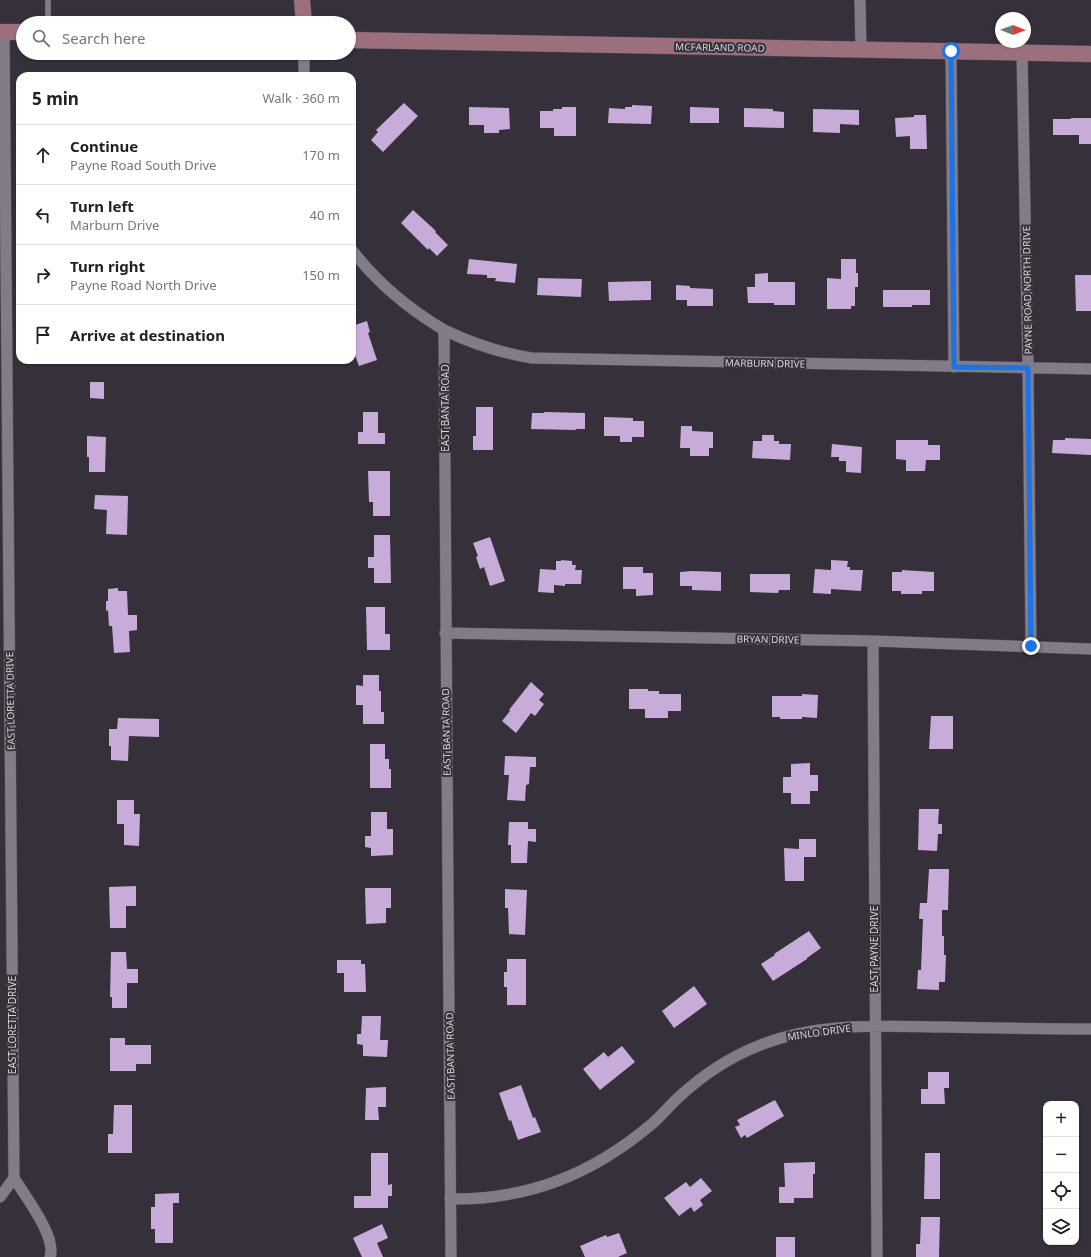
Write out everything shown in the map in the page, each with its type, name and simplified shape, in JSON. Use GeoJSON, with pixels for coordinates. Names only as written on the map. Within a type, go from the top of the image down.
{"type":"FeatureCollection","features":[{"type":"Feature","properties":{"kind":"street"},"geometry":{"type":"LineString","coordinates":[[302,0],[303,16]]}},
{"type":"Feature","properties":{"kind":"street"},"geometry":{"type":"LineString","coordinates":[[860,0],[861,50]]}},
{"type":"Feature","properties":{"kind":"street"},"geometry":{"type":"LineString","coordinates":[[2,32],[16,32]]}},
{"type":"Feature","properties":{"kind":"street","name":"EAST LORETTA DRIVE"},"geometry":{"type":"LineString","coordinates":[[2,32],[14,1178]]}},
{"type":"Feature","properties":{"kind":"street","name":"MCFARLAND ROAD"},"geometry":{"type":"LineString","coordinates":[[356,40],[1091,54]]}},
{"type":"Feature","properties":{"kind":"street"},"geometry":{"type":"LineString","coordinates":[[951,51],[954,367]]}},
{"type":"Feature","properties":{"kind":"street","name":"PAYNE ROAD NORTH DRIVE"},"geometry":{"type":"LineString","coordinates":[[1022,53],[1028,368],[1031,646]]}},
{"type":"Feature","properties":{"kind":"street"},"geometry":{"type":"LineString","coordinates":[[304,60],[304,72]]}},
{"type":"Feature","properties":{"kind":"street"},"geometry":{"type":"LineString","coordinates":[[356,255],[385,286],[425,318],[444,330]]}},
{"type":"Feature","properties":{"kind":"street","name":"MARBURN DRIVE"},"geometry":{"type":"LineString","coordinates":[[444,330],[487,348],[532,358],[1091,369]]}},
{"type":"Feature","properties":{"kind":"street","name":"EAST BANTA ROAD"},"geometry":{"type":"LineString","coordinates":[[444,330],[445,633],[451,1132],[451,1257]]}},
{"type":"Feature","properties":{"kind":"street","name":"BRYAN DRIVE"},"geometry":{"type":"LineString","coordinates":[[445,633],[873,641],[1091,649]]}},
{"type":"Feature","properties":{"kind":"street","name":"EAST PAYNE DRIVE"},"geometry":{"type":"LineString","coordinates":[[873,641],[877,1257]]}},
{"type":"Feature","properties":{"kind":"street"},"geometry":{"type":"LineString","coordinates":[[0,874],[11,875]]}},
{"type":"Feature","properties":{"kind":"street","name":"MINLO DRIVE"},"geometry":{"type":"LineString","coordinates":[[450,1199],[478,1198],[522,1192],[550,1185],[586,1170],[633,1140],[691,1086],[709,1072],[737,1055],[784,1037],[806,1032],[875,1026],[1091,1029]]}},
{"type":"Feature","properties":{"kind":"street"},"geometry":{"type":"LineString","coordinates":[[0,1197],[14,1178],[46,1230],[51,1245],[50,1257]]}},
{"type":"Feature","properties":{"kind":"lane"},"geometry":{"type":"LineString","coordinates":[[48,0],[48,16]]}},
{"type":"Feature","properties":{"kind":"building"},"geometry":{"type":"Polygon","coordinates":[[[404,103],[418,116],[383,152],[371,140],[378,132],[376,130],[404,103]]]}},
{"type":"Feature","properties":{"kind":"building"},"geometry":{"type":"Polygon","coordinates":[[[632,105],[652,106],[651,124],[608,123],[609,108],[625,109],[625,107],[632,107],[632,105]]]}},
{"type":"Feature","properties":{"kind":"building"},"geometry":{"type":"Polygon","coordinates":[[[469,107],[509,108],[510,129],[499,130],[499,133],[484,133],[484,125],[469,125],[469,107]]]}},
{"type":"Feature","properties":{"kind":"building"},"geometry":{"type":"Polygon","coordinates":[[[562,107],[576,107],[576,136],[554,136],[554,128],[540,128],[540,111],[553,111],[553,109],[562,109],[562,107]]]}},
{"type":"Feature","properties":{"kind":"building"},"geometry":{"type":"Polygon","coordinates":[[[690,107],[719,108],[719,123],[690,123],[690,107]]]}},
{"type":"Feature","properties":{"kind":"building"},"geometry":{"type":"Polygon","coordinates":[[[744,108],[773,109],[773,111],[784,112],[784,128],[744,127],[744,108]]]}},
{"type":"Feature","properties":{"kind":"building"},"geometry":{"type":"Polygon","coordinates":[[[813,109],[859,110],[859,125],[840,124],[840,133],[813,132],[813,109]]]}},
{"type":"Feature","properties":{"kind":"building"},"geometry":{"type":"Polygon","coordinates":[[[914,115],[926,115],[927,149],[910,149],[910,136],[896,137],[895,118],[914,117],[914,115]]]}},
{"type":"Feature","properties":{"kind":"building"},"geometry":{"type":"Polygon","coordinates":[[[1091,118],[1091,144],[1079,144],[1079,135],[1053,135],[1053,119],[1091,118]]]}},
{"type":"Feature","properties":{"kind":"building"},"geometry":{"type":"Polygon","coordinates":[[[413,210],[436,231],[435,232],[448,245],[437,256],[429,248],[428,250],[401,223],[413,210]]]}},
{"type":"Feature","properties":{"kind":"building"},"geometry":{"type":"Polygon","coordinates":[[[469,259],[517,264],[515,283],[495,281],[496,278],[487,278],[487,275],[467,274],[469,259]]]}},
{"type":"Feature","properties":{"kind":"building"},"geometry":{"type":"Polygon","coordinates":[[[841,259],[856,259],[858,287],[855,287],[855,306],[851,306],[851,309],[827,309],[827,278],[841,279],[841,259]]]}},
{"type":"Feature","properties":{"kind":"building"},"geometry":{"type":"Polygon","coordinates":[[[768,273],[768,282],[795,282],[795,305],[748,303],[747,287],[755,287],[755,274],[768,273]]]}},
{"type":"Feature","properties":{"kind":"building"},"geometry":{"type":"Polygon","coordinates":[[[1075,275],[1091,275],[1091,311],[1076,311],[1075,275]]]}},
{"type":"Feature","properties":{"kind":"building"},"geometry":{"type":"Polygon","coordinates":[[[538,278],[582,279],[581,297],[537,295],[538,278]]]}},
{"type":"Feature","properties":{"kind":"building"},"geometry":{"type":"Polygon","coordinates":[[[651,281],[651,300],[609,301],[608,282],[651,281]]]}},
{"type":"Feature","properties":{"kind":"building"},"geometry":{"type":"Polygon","coordinates":[[[676,285],[690,286],[690,288],[713,289],[713,306],[687,306],[687,300],[676,300],[676,285]]]}},
{"type":"Feature","properties":{"kind":"building"},"geometry":{"type":"Polygon","coordinates":[[[883,290],[930,290],[930,305],[912,305],[912,307],[883,307],[883,290]]]}},
{"type":"Feature","properties":{"kind":"building"},"geometry":{"type":"Polygon","coordinates":[[[367,321],[370,332],[368,333],[377,360],[359,366],[356,358],[356,325],[367,321]]]}},
{"type":"Feature","properties":{"kind":"building"},"geometry":{"type":"Polygon","coordinates":[[[90,382],[104,382],[104,399],[90,398],[90,382]]]}},
{"type":"Feature","properties":{"kind":"building"},"geometry":{"type":"Polygon","coordinates":[[[476,407],[493,407],[493,450],[473,450],[473,436],[476,436],[476,407]]]}},
{"type":"Feature","properties":{"kind":"building"},"geometry":{"type":"Polygon","coordinates":[[[363,412],[378,412],[378,433],[385,433],[385,444],[358,444],[358,432],[363,432],[363,412]]]}},
{"type":"Feature","properties":{"kind":"building"},"geometry":{"type":"Polygon","coordinates":[[[532,413],[585,413],[585,429],[531,429],[532,413]]]}},
{"type":"Feature","properties":{"kind":"building"},"geometry":{"type":"Polygon","coordinates":[[[604,417],[633,418],[633,421],[644,421],[644,437],[632,437],[632,442],[620,442],[620,436],[604,436],[604,417]]]}},
{"type":"Feature","properties":{"kind":"building"},"geometry":{"type":"Polygon","coordinates":[[[681,426],[692,426],[692,431],[713,432],[713,448],[709,448],[709,456],[690,456],[690,448],[680,448],[681,426]]]}},
{"type":"Feature","properties":{"kind":"building"},"geometry":{"type":"Polygon","coordinates":[[[762,435],[774,435],[774,441],[779,441],[779,444],[791,444],[790,460],[752,458],[753,441],[762,441],[762,435]]]}},
{"type":"Feature","properties":{"kind":"building"},"geometry":{"type":"Polygon","coordinates":[[[87,436],[106,437],[105,472],[89,472],[87,436]]]}},
{"type":"Feature","properties":{"kind":"building"},"geometry":{"type":"Polygon","coordinates":[[[1065,438],[1091,439],[1091,455],[1052,453],[1053,440],[1065,440],[1065,438]]]}},
{"type":"Feature","properties":{"kind":"building"},"geometry":{"type":"Polygon","coordinates":[[[896,440],[928,440],[928,445],[940,445],[940,460],[926,460],[925,471],[906,471],[906,460],[896,459],[896,440]]]}},
{"type":"Feature","properties":{"kind":"building"},"geometry":{"type":"Polygon","coordinates":[[[832,444],[862,447],[861,473],[846,472],[846,461],[839,461],[839,457],[831,457],[832,444]]]}},
{"type":"Feature","properties":{"kind":"building"},"geometry":{"type":"Polygon","coordinates":[[[368,471],[390,471],[390,516],[373,516],[373,502],[369,502],[368,471]]]}},
{"type":"Feature","properties":{"kind":"building"},"geometry":{"type":"Polygon","coordinates":[[[95,495],[128,496],[127,535],[106,534],[107,510],[94,509],[95,495]]]}},
{"type":"Feature","properties":{"kind":"building"},"geometry":{"type":"Polygon","coordinates":[[[374,535],[390,535],[391,583],[374,583],[374,568],[368,568],[368,557],[374,557],[374,535]]]}},
{"type":"Feature","properties":{"kind":"building"},"geometry":{"type":"Polygon","coordinates":[[[490,537],[505,581],[490,586],[484,567],[480,569],[476,557],[478,556],[473,543],[490,537]]]}},
{"type":"Feature","properties":{"kind":"building"},"geometry":{"type":"Polygon","coordinates":[[[831,560],[848,561],[847,567],[850,567],[850,570],[863,570],[861,591],[831,589],[831,594],[813,593],[815,569],[831,570],[831,560]]]}},
{"type":"Feature","properties":{"kind":"building"},"geometry":{"type":"Polygon","coordinates":[[[556,561],[572,561],[572,565],[576,565],[575,570],[582,570],[581,584],[565,584],[565,586],[554,585],[554,593],[538,592],[540,569],[556,570],[556,561]]]}},
{"type":"Feature","properties":{"kind":"building"},"geometry":{"type":"Polygon","coordinates":[[[623,567],[643,567],[643,573],[653,573],[653,595],[636,596],[636,589],[623,589],[623,567]]]}},
{"type":"Feature","properties":{"kind":"building"},"geometry":{"type":"Polygon","coordinates":[[[902,570],[934,572],[934,591],[922,591],[922,594],[901,594],[901,591],[892,591],[892,572],[902,572],[902,570]]]}},
{"type":"Feature","properties":{"kind":"building"},"geometry":{"type":"Polygon","coordinates":[[[680,572],[721,572],[721,591],[692,590],[692,586],[680,586],[680,572]]]}},
{"type":"Feature","properties":{"kind":"building"},"geometry":{"type":"Polygon","coordinates":[[[750,574],[790,574],[790,590],[779,590],[778,593],[750,592],[750,574]]]}},
{"type":"Feature","properties":{"kind":"building"},"geometry":{"type":"Polygon","coordinates":[[[118,588],[118,591],[127,591],[128,615],[137,615],[137,630],[129,631],[130,652],[114,653],[112,626],[109,626],[106,601],[108,601],[108,589],[118,588]]]}},
{"type":"Feature","properties":{"kind":"building"},"geometry":{"type":"Polygon","coordinates":[[[366,607],[385,607],[385,634],[390,634],[390,650],[367,650],[366,607]]]}},
{"type":"Feature","properties":{"kind":"building"},"geometry":{"type":"Polygon","coordinates":[[[363,675],[379,675],[381,712],[384,712],[384,724],[363,724],[363,705],[356,705],[356,685],[363,686],[363,675]]]}},
{"type":"Feature","properties":{"kind":"building"},"geometry":{"type":"Polygon","coordinates":[[[531,682],[544,694],[539,700],[544,704],[535,716],[531,713],[516,733],[502,721],[531,682]]]}},
{"type":"Feature","properties":{"kind":"building"},"geometry":{"type":"Polygon","coordinates":[[[629,689],[648,689],[648,691],[659,691],[659,694],[681,694],[681,711],[668,711],[668,718],[645,718],[645,709],[629,709],[629,689]]]}},
{"type":"Feature","properties":{"kind":"building"},"geometry":{"type":"Polygon","coordinates":[[[802,694],[818,695],[817,718],[802,717],[802,719],[780,719],[780,717],[772,717],[772,696],[802,696],[802,694]]]}},
{"type":"Feature","properties":{"kind":"building"},"geometry":{"type":"Polygon","coordinates":[[[931,716],[953,716],[953,749],[929,749],[931,716]]]}},
{"type":"Feature","properties":{"kind":"building"},"geometry":{"type":"Polygon","coordinates":[[[118,718],[159,719],[159,737],[129,736],[128,761],[111,760],[109,729],[117,729],[118,718]]]}},
{"type":"Feature","properties":{"kind":"building"},"geometry":{"type":"Polygon","coordinates":[[[370,744],[385,744],[385,759],[389,759],[389,769],[391,769],[391,788],[370,788],[370,744]]]}},
{"type":"Feature","properties":{"kind":"building"},"geometry":{"type":"Polygon","coordinates":[[[505,756],[536,757],[536,767],[530,767],[529,784],[526,785],[525,801],[507,800],[509,775],[504,775],[505,756]]]}},
{"type":"Feature","properties":{"kind":"building"},"geometry":{"type":"Polygon","coordinates":[[[810,763],[810,775],[818,775],[818,791],[810,791],[810,804],[791,804],[791,793],[783,793],[783,777],[791,777],[791,764],[810,763]]]}},
{"type":"Feature","properties":{"kind":"building"},"geometry":{"type":"Polygon","coordinates":[[[117,800],[134,800],[134,814],[140,814],[139,846],[124,845],[124,824],[117,824],[117,800]]]}},
{"type":"Feature","properties":{"kind":"building"},"geometry":{"type":"Polygon","coordinates":[[[919,809],[939,809],[938,824],[942,824],[942,834],[938,834],[937,851],[918,850],[919,809]]]}},
{"type":"Feature","properties":{"kind":"building"},"geometry":{"type":"Polygon","coordinates":[[[371,812],[387,812],[387,829],[393,829],[393,855],[371,856],[371,848],[365,847],[365,836],[371,836],[371,812]]]}},
{"type":"Feature","properties":{"kind":"building"},"geometry":{"type":"Polygon","coordinates":[[[509,822],[528,822],[528,829],[536,829],[536,842],[528,841],[527,863],[511,863],[511,845],[508,845],[509,822]]]}},
{"type":"Feature","properties":{"kind":"building"},"geometry":{"type":"Polygon","coordinates":[[[799,839],[816,839],[816,857],[804,857],[804,881],[785,881],[784,848],[799,849],[799,839]]]}},
{"type":"Feature","properties":{"kind":"building"},"geometry":{"type":"Polygon","coordinates":[[[929,869],[949,869],[948,910],[942,910],[942,936],[944,936],[944,955],[946,955],[945,982],[939,982],[939,990],[917,989],[918,970],[921,970],[923,919],[919,919],[920,903],[927,903],[929,869]]]}},
{"type":"Feature","properties":{"kind":"building"},"geometry":{"type":"Polygon","coordinates":[[[136,886],[136,906],[126,906],[126,928],[110,928],[109,887],[136,886]]]}},
{"type":"Feature","properties":{"kind":"building"},"geometry":{"type":"Polygon","coordinates":[[[365,888],[391,888],[391,908],[386,908],[386,923],[366,924],[365,888]]]}},
{"type":"Feature","properties":{"kind":"building"},"geometry":{"type":"Polygon","coordinates":[[[505,889],[527,890],[525,935],[509,934],[508,908],[505,908],[505,889]]]}},
{"type":"Feature","properties":{"kind":"building"},"geometry":{"type":"Polygon","coordinates":[[[809,931],[821,948],[773,981],[761,964],[809,931]]]}},
{"type":"Feature","properties":{"kind":"building"},"geometry":{"type":"Polygon","coordinates":[[[111,952],[126,952],[127,969],[138,969],[138,983],[127,983],[127,1008],[112,1008],[112,997],[110,997],[111,952]]]}},
{"type":"Feature","properties":{"kind":"building"},"geometry":{"type":"Polygon","coordinates":[[[507,959],[526,959],[526,1005],[507,1005],[507,987],[504,987],[504,972],[507,972],[507,959]]]}},
{"type":"Feature","properties":{"kind":"building"},"geometry":{"type":"Polygon","coordinates":[[[337,960],[361,960],[361,964],[365,964],[366,992],[344,992],[344,973],[337,973],[337,960]]]}},
{"type":"Feature","properties":{"kind":"building"},"geometry":{"type":"Polygon","coordinates":[[[694,986],[707,1004],[674,1028],[662,1011],[694,986]]]}},
{"type":"Feature","properties":{"kind":"building"},"geometry":{"type":"Polygon","coordinates":[[[362,1016],[381,1016],[380,1040],[388,1040],[387,1057],[363,1056],[363,1045],[357,1044],[357,1034],[361,1034],[362,1016]]]}},
{"type":"Feature","properties":{"kind":"building"},"geometry":{"type":"Polygon","coordinates":[[[110,1038],[125,1038],[125,1045],[151,1045],[151,1064],[136,1064],[136,1071],[110,1071],[110,1038]]]}},
{"type":"Feature","properties":{"kind":"building"},"geometry":{"type":"Polygon","coordinates":[[[622,1046],[635,1062],[600,1090],[583,1069],[604,1052],[608,1057],[622,1046]]]}},
{"type":"Feature","properties":{"kind":"building"},"geometry":{"type":"Polygon","coordinates":[[[928,1072],[949,1072],[949,1088],[944,1088],[945,1104],[921,1104],[921,1089],[928,1089],[928,1072]]]}},
{"type":"Feature","properties":{"kind":"building"},"geometry":{"type":"Polygon","coordinates":[[[521,1085],[533,1118],[535,1117],[541,1132],[518,1140],[511,1120],[509,1121],[499,1093],[521,1085]]]}},
{"type":"Feature","properties":{"kind":"building"},"geometry":{"type":"Polygon","coordinates":[[[386,1087],[386,1107],[378,1107],[379,1120],[365,1120],[366,1088],[386,1087]]]}},
{"type":"Feature","properties":{"kind":"building"},"geometry":{"type":"Polygon","coordinates":[[[775,1100],[784,1116],[747,1138],[745,1135],[741,1138],[735,1127],[740,1125],[737,1120],[775,1100]]]}},
{"type":"Feature","properties":{"kind":"building"},"geometry":{"type":"Polygon","coordinates":[[[114,1105],[132,1105],[132,1153],[108,1153],[108,1134],[113,1134],[114,1105]]]}},
{"type":"Feature","properties":{"kind":"building"},"geometry":{"type":"Polygon","coordinates":[[[371,1153],[388,1153],[388,1185],[392,1184],[392,1196],[388,1196],[388,1208],[354,1208],[354,1196],[371,1196],[371,1153]]]}},
{"type":"Feature","properties":{"kind":"building"},"geometry":{"type":"Polygon","coordinates":[[[925,1153],[940,1153],[940,1199],[924,1199],[925,1153]]]}},
{"type":"Feature","properties":{"kind":"building"},"geometry":{"type":"Polygon","coordinates":[[[815,1162],[815,1174],[813,1174],[813,1198],[794,1198],[794,1203],[779,1203],[779,1187],[785,1187],[784,1163],[815,1162]]]}},
{"type":"Feature","properties":{"kind":"building"},"geometry":{"type":"Polygon","coordinates":[[[701,1178],[712,1191],[700,1200],[703,1205],[694,1212],[691,1207],[679,1216],[664,1198],[686,1182],[690,1187],[701,1178]]]}},
{"type":"Feature","properties":{"kind":"building"},"geometry":{"type":"Polygon","coordinates":[[[179,1193],[179,1203],[173,1203],[173,1243],[155,1243],[155,1229],[151,1229],[151,1207],[155,1207],[155,1194],[179,1193]]]}},
{"type":"Feature","properties":{"kind":"building"},"geometry":{"type":"Polygon","coordinates":[[[921,1217],[940,1217],[939,1257],[916,1257],[916,1244],[920,1244],[921,1217]]]}},
{"type":"Feature","properties":{"kind":"building"},"geometry":{"type":"Polygon","coordinates":[[[382,1224],[388,1238],[377,1243],[383,1257],[362,1257],[353,1238],[382,1224]]]}},
{"type":"Feature","properties":{"kind":"building"},"geometry":{"type":"Polygon","coordinates":[[[619,1233],[627,1253],[618,1257],[585,1257],[580,1246],[606,1235],[607,1237],[619,1233]]]}},
{"type":"Feature","properties":{"kind":"building"},"geometry":{"type":"Polygon","coordinates":[[[776,1237],[795,1237],[795,1257],[776,1257],[776,1237]]]}},
{"type":"Feature","properties":{"kind":"route"},"geometry":{"type":"LineString","coordinates":[[951,51],[954,367],[1028,368],[1031,646]]}}]}
